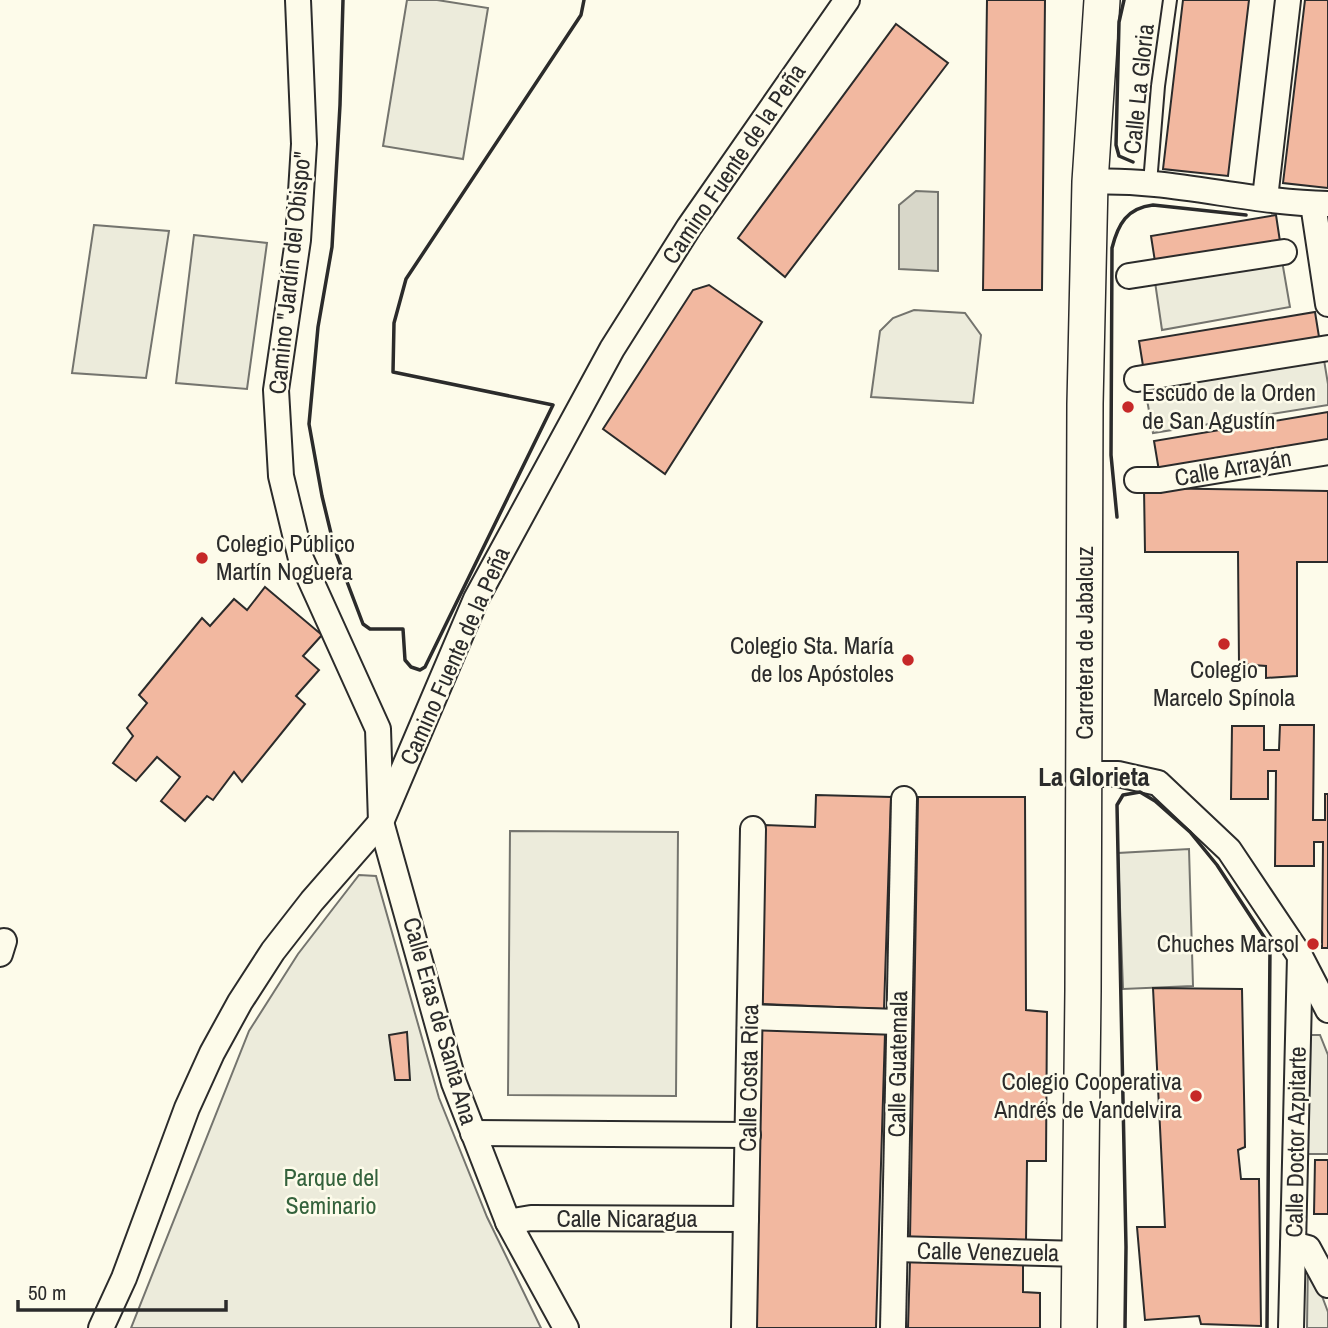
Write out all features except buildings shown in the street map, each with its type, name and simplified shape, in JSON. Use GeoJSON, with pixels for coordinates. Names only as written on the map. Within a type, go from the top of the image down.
{"type":"FeatureCollection","features":[{"type":"Feature","properties":{"kind":"street","name":"Camino \"Jardín del Obispo\""},"geometry":{"type":"LineString","coordinates":[[298,0],[304,144],[298,240],[276,390],[281,476],[301,559],[378,729],[381,822]]}},
{"type":"Feature","properties":{"kind":"street","name":"Camino Fuente de la Peña"},"geometry":{"type":"LineString","coordinates":[[101,1328],[124,1278],[187,1108],[240,1002],[273,951],[312,901],[381,822],[476,599],[612,349],[689,227],[847,0]]}},
{"type":"Feature","properties":{"kind":"street","name":"Carretera de Jabalcuz"},"geometry":{"type":"LineString","coordinates":[[1079,1328],[1085,404],[1090,182],[1102,0]]}},
{"type":"Feature","properties":{"kind":"street"},"geometry":{"type":"LineString","coordinates":[[1265,198],[1288,0]]}},
{"type":"Feature","properties":{"kind":"street"},"geometry":{"type":"LineString","coordinates":[[1090,182],[1150,183],[1321,204],[1328,298]]}},
{"type":"Feature","properties":{"kind":"street"},"geometry":{"type":"LineString","coordinates":[[1129,276],[1284,252]]}},
{"type":"Feature","properties":{"kind":"street"},"geometry":{"type":"LineString","coordinates":[[1137,379],[1328,348]]}},
{"type":"Feature","properties":{"kind":"street","name":"Calle Arrayán"},"geometry":{"type":"LineString","coordinates":[[1137,480],[1160,480],[1328,452]]}},
{"type":"Feature","properties":{"kind":"street"},"geometry":{"type":"LineString","coordinates":[[1084,774],[1118,774],[1158,783],[1229,850],[1300,956],[1326,1001]]}},
{"type":"Feature","properties":{"kind":"street","name":"Calle Guatemala"},"geometry":{"type":"LineString","coordinates":[[892,1328],[904,799]]}},
{"type":"Feature","properties":{"kind":"street","name":"Calle Eras de Santa Ana"},"geometry":{"type":"LineString","coordinates":[[381,822],[454,1083],[472,1133],[509,1222],[566,1328]]}},
{"type":"Feature","properties":{"kind":"street","name":"Calle Costa Rica"},"geometry":{"type":"LineString","coordinates":[[744,1328],[753,829]]}},
{"type":"Feature","properties":{"kind":"street","name":"Calle Doctor Azpitarte"},"geometry":{"type":"LineString","coordinates":[[1291,1328],[1300,956]]}},
{"type":"Feature","properties":{"kind":"street"},"geometry":{"type":"LineString","coordinates":[[750,1017],[898,1022]]}},
{"type":"Feature","properties":{"kind":"street"},"geometry":{"type":"LineString","coordinates":[[472,1133],[748,1135]]}},
{"type":"Feature","properties":{"kind":"street","name":"Calle Nicaragua"},"geometry":{"type":"LineString","coordinates":[[509,1222],[531,1218],[747,1219]]}},
{"type":"Feature","properties":{"kind":"street"},"geometry":{"type":"LineString","coordinates":[[1293,1244],[1308,1248],[1328,1285]]}},
{"type":"Feature","properties":{"kind":"street","name":"Calle Venezuela"},"geometry":{"type":"LineString","coordinates":[[895,1249],[1080,1254]]}},
{"type":"Feature","properties":{"kind":"lane","name":"Calle La Gloria"},"geometry":{"type":"LineString","coordinates":[[1150,183],[1158,86],[1170,0]]}},
{"type":"Feature","properties":{"kind":"green space"},"geometry":{"type":"Polygon","coordinates":[[[407,0],[437,0],[488,8],[463,159],[383,146],[407,0]]]}},
{"type":"Feature","properties":{"kind":"green space"},"geometry":{"type":"Polygon","coordinates":[[[94,225],[169,231],[146,378],[72,373],[94,225]]]}},
{"type":"Feature","properties":{"kind":"green space"},"geometry":{"type":"Polygon","coordinates":[[[194,235],[267,243],[247,389],[176,383],[194,235]]]}},
{"type":"Feature","properties":{"kind":"green space"},"geometry":{"type":"Polygon","coordinates":[[[1281,255],[1290,307],[1162,330],[1154,275],[1281,255]]]}},
{"type":"Feature","properties":{"kind":"green space"},"geometry":{"type":"Polygon","coordinates":[[[914,310],[965,313],[981,335],[973,403],[871,397],[880,331],[893,318],[914,310]]]}},
{"type":"Feature","properties":{"kind":"green space"},"geometry":{"type":"Polygon","coordinates":[[[1323,354],[1328,405],[1153,433],[1144,383],[1323,354]]]}},
{"type":"Feature","properties":{"kind":"green space"},"geometry":{"type":"Polygon","coordinates":[[[510,831],[678,832],[676,1096],[508,1095],[510,831]]]}},
{"type":"Feature","properties":{"kind":"green space"},"geometry":{"type":"Polygon","coordinates":[[[1189,849],[1193,986],[1123,989],[1118,853],[1189,849]]]}},
{"type":"Feature","properties":{"kind":"green space","name":"Parque del Seminario"},"geometry":{"type":"Polygon","coordinates":[[[359,875],[376,876],[439,1098],[487,1217],[541,1328],[131,1328],[249,1031],[298,954],[359,875]]]}},
{"type":"Feature","properties":{"kind":"green space"},"geometry":{"type":"Polygon","coordinates":[[[1302,1035],[1320,1035],[1328,1055],[1328,1154],[1304,1154],[1302,1035]]]}},
{"type":"Feature","properties":{"kind":"green space"},"geometry":{"type":"Polygon","coordinates":[[[1308,1259],[1328,1312],[1328,1328],[1307,1328],[1308,1259]]]}},
{"type":"Feature","properties":{"kind":"shaded area"},"geometry":{"type":"Polygon","coordinates":[[[916,191],[938,192],[938,271],[899,269],[899,205],[916,191]]]}},
{"type":"Feature","properties":{"kind":"wall"},"geometry":{"type":"LineString","coordinates":[[343,0],[332,247],[318,327],[309,424],[335,550],[363,624],[370,629],[403,629],[405,660],[411,667],[420,670],[425,667],[553,405],[393,372],[394,323],[406,279],[581,15],[584,0]]}},
{"type":"Feature","properties":{"kind":"wall"},"geometry":{"type":"LineString","coordinates":[[1124,0],[1119,22],[1116,145],[1119,156],[1133,162]]}},
{"type":"Feature","properties":{"kind":"wall"},"geometry":{"type":"LineString","coordinates":[[1117,517],[1111,455],[1112,248],[1117,232],[1130,214],[1153,205],[1246,215]]}},
{"type":"Feature","properties":{"kind":"wall"},"geometry":{"type":"LineString","coordinates":[[1125,1328],[1126,1247],[1117,805],[1123,795],[1140,792],[1155,801],[1190,832],[1217,865],[1270,946],[1267,1328]]}},
{"type":"Feature","properties":{"kind":"place","name":"Escudo de la Orden de San Agustín"},"geometry":{"type":"Point","coordinates":[1128,407]}},
{"type":"Feature","properties":{"kind":"place","name":"Colegio Público Martín Noguera"},"geometry":{"type":"Point","coordinates":[202,558]}},
{"type":"Feature","properties":{"kind":"place","name":"Colegio Marcelo Spínola"},"geometry":{"type":"Point","coordinates":[1224,644]}},
{"type":"Feature","properties":{"kind":"place","name":"Colegio Sta. María de los Apóstoles"},"geometry":{"type":"Point","coordinates":[908,660]}},
{"type":"Feature","properties":{"kind":"place","name":"Chuches Marsol"},"geometry":{"type":"Point","coordinates":[1313,944]}},
{"type":"Feature","properties":{"kind":"place","name":"Colegio Cooperativa Andrés de Vandelvira"},"geometry":{"type":"Point","coordinates":[1196,1096]}},
{"type":"Feature","properties":{"kind":"district","name":"La Glorieta"},"geometry":{"type":"Point","coordinates":[1094,777]}}]}
